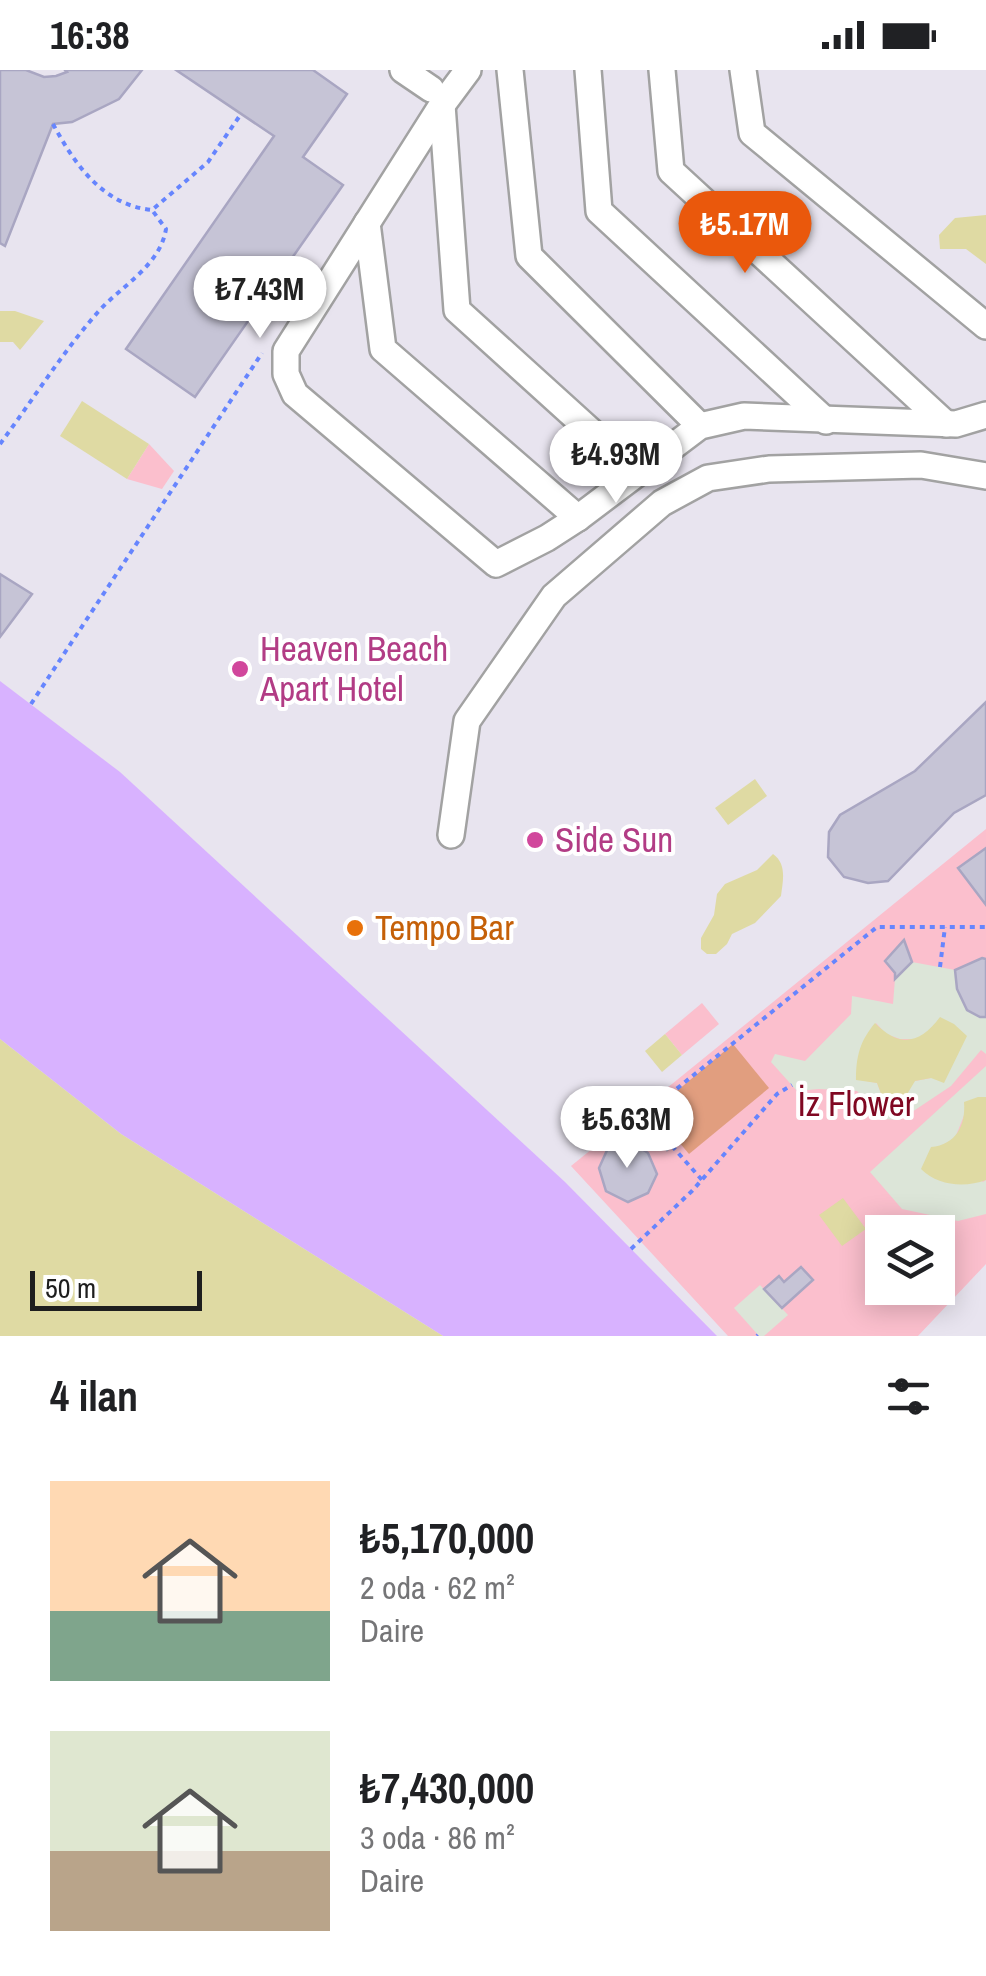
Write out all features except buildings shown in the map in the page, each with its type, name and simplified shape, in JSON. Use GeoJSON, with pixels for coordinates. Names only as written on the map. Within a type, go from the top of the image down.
{"type":"FeatureCollection","features":[{"type":"Feature","properties":{"kind":"street"},"geometry":{"type":"LineString","coordinates":[[403,70],[437,97],[457,310],[638,474]]}},
{"type":"Feature","properties":{"kind":"street"},"geometry":{"type":"LineString","coordinates":[[468,70],[437,97],[367,223],[286,352],[286,374],[295,394],[496,564],[578,518],[700,426],[744,416],[946,424],[986,415]]}},
{"type":"Feature","properties":{"kind":"street"},"geometry":{"type":"LineString","coordinates":[[510,70],[530,256],[700,426]]}},
{"type":"Feature","properties":{"kind":"street"},"geometry":{"type":"LineString","coordinates":[[588,70],[600,212],[826,421]]}},
{"type":"Feature","properties":{"kind":"street"},"geometry":{"type":"LineString","coordinates":[[662,70],[671,171],[946,424]]}},
{"type":"Feature","properties":{"kind":"street"},"geometry":{"type":"LineString","coordinates":[[742,70],[752,133],[986,326]]}},
{"type":"Feature","properties":{"kind":"street"},"geometry":{"type":"LineString","coordinates":[[367,223],[383,349],[578,518]]}},
{"type":"Feature","properties":{"kind":"street"},"geometry":{"type":"LineString","coordinates":[[450,835],[467,721],[554,596],[662,503],[708,478],[769,469],[922,465],[986,476]]}},
{"type":"Feature","properties":{"kind":"path"},"geometry":{"type":"LineString","coordinates":[[152,210],[208,162],[241,114]]}},
{"type":"Feature","properties":{"kind":"path"},"geometry":{"type":"LineString","coordinates":[[0,444],[98,312],[140,273],[164,242],[166,229],[152,210],[139,208],[98,186],[74,164],[53,124]]}},
{"type":"Feature","properties":{"kind":"path"},"geometry":{"type":"LineString","coordinates":[[31,704],[264,349]]}},
{"type":"Feature","properties":{"kind":"path"},"geometry":{"type":"LineString","coordinates":[[638,1120],[877,928],[986,928]]}},
{"type":"Feature","properties":{"kind":"path"},"geometry":{"type":"LineString","coordinates":[[940,967],[945,928]]}},
{"type":"Feature","properties":{"kind":"path"},"geometry":{"type":"LineString","coordinates":[[631,1250],[702,1180],[777,1094],[792,1085]]}},
{"type":"Feature","properties":{"kind":"path"},"geometry":{"type":"LineString","coordinates":[[672,1146],[702,1180]]}},
{"type":"Feature","properties":{"kind":"sand"},"geometry":{"type":"Polygon","coordinates":[[[0,681],[120,772],[565,1182],[717,1336],[443,1336],[121,1134],[0,1039],[0,681]]]}},
{"type":"Feature","properties":{"kind":"green space"},"geometry":{"type":"Polygon","coordinates":[[[149,444],[174,471],[162,489],[127,479],[149,444]]]}},
{"type":"Feature","properties":{"kind":"green space","name":"İz Flower"},"geometry":{"type":"Polygon","coordinates":[[[986,829],[986,1264],[955,1297],[955,1215],[865,1215],[865,1305],[947,1305],[918,1336],[728,1336],[571,1166],[986,829]]]}},
{"type":"Feature","properties":{"kind":"green space"},"geometry":{"type":"Polygon","coordinates":[[[702,1003],[719,1024],[682,1055],[665,1034],[702,1003]]]}},
{"type":"Feature","properties":{"kind":"shaded area"},"geometry":{"type":"Polygon","coordinates":[[[986,215],[986,264],[966,249],[940,249],[939,235],[955,218],[986,215]]]}},
{"type":"Feature","properties":{"kind":"shaded area"},"geometry":{"type":"Polygon","coordinates":[[[0,311],[15,311],[44,321],[20,350],[13,342],[0,342],[0,311]]]}},
{"type":"Feature","properties":{"kind":"shaded area"},"geometry":{"type":"Polygon","coordinates":[[[82,401],[149,444],[127,479],[60,436],[82,401]]]}},
{"type":"Feature","properties":{"kind":"shaded area"},"geometry":{"type":"Polygon","coordinates":[[[755,779],[767,796],[728,825],[715,808],[755,779]]]}},
{"type":"Feature","properties":{"kind":"shaded area"},"geometry":{"type":"Polygon","coordinates":[[[773,854],[782,867],[781,896],[755,923],[732,934],[716,954],[707,954],[701,949],[701,938],[714,915],[717,894],[725,884],[757,870],[773,854]]]}},
{"type":"Feature","properties":{"kind":"shaded area"},"geometry":{"type":"Polygon","coordinates":[[[912,962],[955,970],[957,989],[967,1010],[986,1017],[986,1054],[981,1050],[951,1086],[900,1120],[881,1119],[857,1091],[797,1091],[771,1062],[775,1054],[805,1061],[851,1014],[852,996],[893,1004],[895,979],[912,962]],[[876,1023],[856,1079],[877,1083],[888,1111],[915,1081],[931,1078],[928,1033],[916,1039],[886,1034],[876,1023]]]}},
{"type":"Feature","properties":{"kind":"shaded area"},"geometry":{"type":"Polygon","coordinates":[[[940,1017],[967,1036],[944,1083],[931,1078],[915,1081],[897,1111],[888,1112],[877,1083],[856,1080],[862,1043],[875,1023],[892,1036],[909,1040],[925,1033],[940,1017]]]}},
{"type":"Feature","properties":{"kind":"shaded area"},"geometry":{"type":"Polygon","coordinates":[[[665,1034],[682,1055],[662,1072],[645,1051],[665,1034]]]}},
{"type":"Feature","properties":{"kind":"shaded area"},"geometry":{"type":"Polygon","coordinates":[[[0,1039],[121,1134],[443,1336],[0,1336],[0,1039]]]}},
{"type":"Feature","properties":{"kind":"shaded area"},"geometry":{"type":"Polygon","coordinates":[[[733,1044],[769,1088],[689,1154],[653,1111],[733,1044]]]}},
{"type":"Feature","properties":{"kind":"shaded area"},"geometry":{"type":"Polygon","coordinates":[[[986,1066],[986,1097],[978,1097],[965,1113],[955,1138],[941,1146],[983,1182],[986,1180],[986,1214],[958,1221],[955,1215],[902,1209],[870,1172],[986,1066]]]}},
{"type":"Feature","properties":{"kind":"shaded area"},"geometry":{"type":"Polygon","coordinates":[[[986,1097],[986,1180],[952,1184],[928,1175],[921,1169],[931,1147],[953,1138],[961,1126],[964,1102],[986,1097]]]}},
{"type":"Feature","properties":{"kind":"shaded area"},"geometry":{"type":"Polygon","coordinates":[[[843,1198],[865,1230],[842,1246],[819,1215],[843,1198]]]}},
{"type":"Feature","properties":{"kind":"shaded area"},"geometry":{"type":"Polygon","coordinates":[[[760,1285],[788,1315],[764,1336],[759,1336],[734,1308],[760,1285]]]}},
{"type":"Feature","properties":{"kind":"place","name":"Heaven Beach Apart Hotel"},"geometry":{"type":"Point","coordinates":[240,669]}},
{"type":"Feature","properties":{"kind":"place","name":"Side Sun"},"geometry":{"type":"Point","coordinates":[535,840]}},
{"type":"Feature","properties":{"kind":"place","name":"Tempo Bar"},"geometry":{"type":"Point","coordinates":[355,928]}}]}
